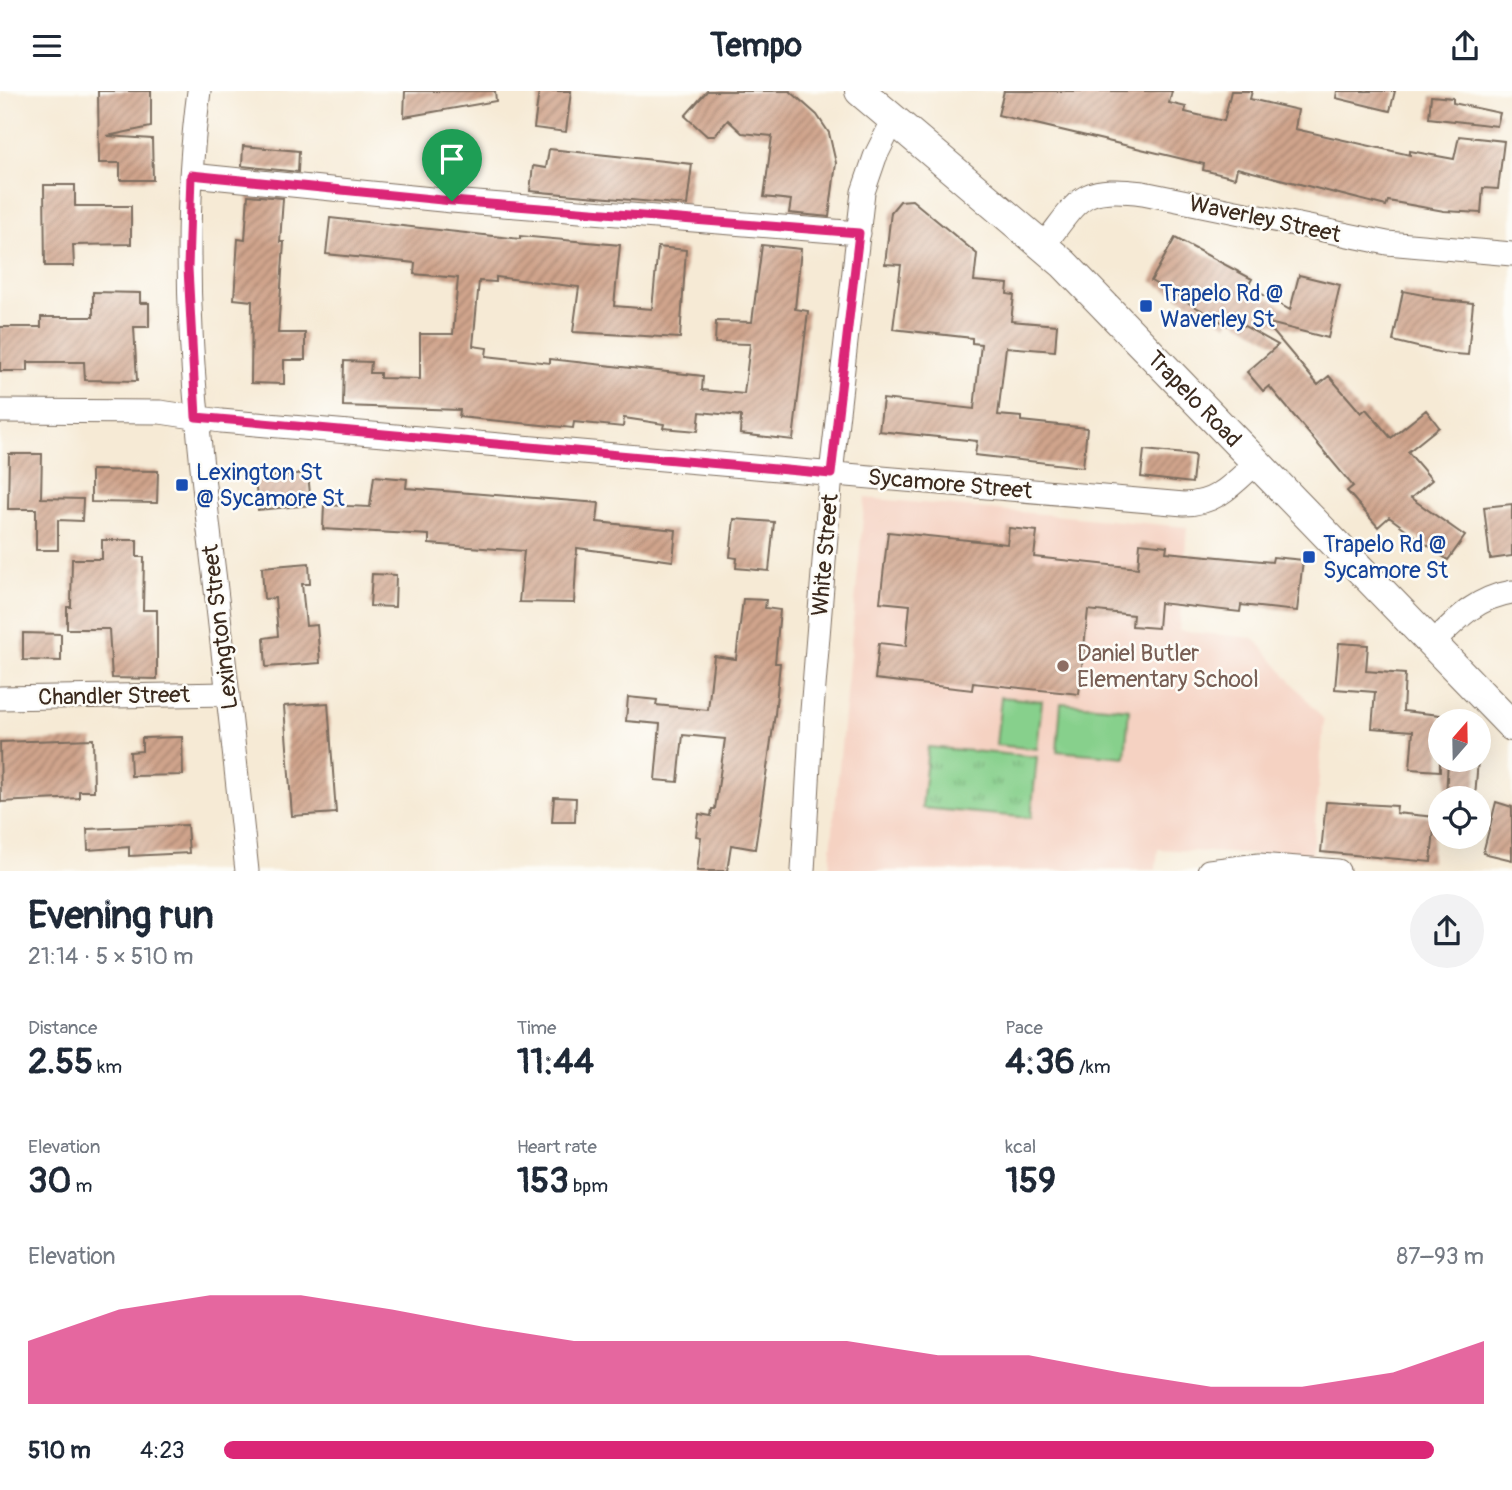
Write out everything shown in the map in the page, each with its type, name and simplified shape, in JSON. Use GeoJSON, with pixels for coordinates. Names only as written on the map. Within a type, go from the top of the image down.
{"type":"FeatureCollection","features":[{"type":"Feature","properties":{"kind":"main road","name":"Trapelo Road"},"geometry":{"type":"LineString","coordinates":[[860,91],[1044,246],[1512,726]]}},
{"type":"Feature","properties":{"kind":"street","name":"Lexington Street"},"geometry":{"type":"LineString","coordinates":[[199,91],[191,175],[188,268],[196,417],[247,870]]}},
{"type":"Feature","properties":{"kind":"street","name":"White Street"},"geometry":{"type":"LineString","coordinates":[[803,870],[812,711],[831,474],[859,233],[866,180],[894,121]]}},
{"type":"Feature","properties":{"kind":"street"},"geometry":{"type":"LineString","coordinates":[[191,175],[452,201],[859,233]]}},
{"type":"Feature","properties":{"kind":"street","name":"Waverley Street"},"geometry":{"type":"LineString","coordinates":[[1044,246],[1076,205],[1090,193],[1107,189],[1143,193],[1387,243],[1512,254]]}},
{"type":"Feature","properties":{"kind":"street","name":"Sycamore Street"},"geometry":{"type":"LineString","coordinates":[[0,411],[150,412],[1196,504],[1218,497],[1257,462]]}},
{"type":"Feature","properties":{"kind":"street"},"geometry":{"type":"LineString","coordinates":[[1433,643],[1467,608],[1488,597],[1512,592]]}},
{"type":"Feature","properties":{"kind":"street","name":"Chandler Street"},"geometry":{"type":"LineString","coordinates":[[0,698],[228,694]]}},
{"type":"Feature","properties":{"kind":"street"},"geometry":{"type":"LineString","coordinates":[[1209,870],[1259,865],[1338,870]]}},
{"type":"Feature","properties":{"kind":"shaded area","name":"Daniel Butler Elementary School"},"geometry":{"type":"Polygon","coordinates":[[[865,498],[1187,527],[1179,631],[1254,638],[1324,720],[1312,858],[1158,849],[1156,870],[829,871],[865,498]]]}},
{"type":"Feature","properties":{"kind":"green space"},"geometry":{"type":"Polygon","coordinates":[[[1001,697],[1042,701],[1037,749],[996,745],[1001,697]]]}},
{"type":"Feature","properties":{"kind":"green space"},"geometry":{"type":"Polygon","coordinates":[[[1061,703],[1129,709],[1125,757],[1057,751],[1061,703]]]}},
{"type":"Feature","properties":{"kind":"green space"},"geometry":{"type":"Polygon","coordinates":[[[928,747],[1037,757],[1031,818],[922,808],[928,747]]]}},
{"type":"Feature","properties":{"kind":"building"},"geometry":{"type":"Polygon","coordinates":[[[98,91],[151,91],[151,127],[107,136],[152,139],[153,180],[120,180],[120,163],[99,163],[98,91]]]}},
{"type":"Feature","properties":{"kind":"building"},"geometry":{"type":"Polygon","coordinates":[[[405,91],[495,91],[496,101],[404,117],[405,91]]]}},
{"type":"Feature","properties":{"kind":"building"},"geometry":{"type":"Polygon","coordinates":[[[539,91],[571,91],[566,132],[534,128],[539,91]]]}},
{"type":"Feature","properties":{"kind":"building"},"geometry":{"type":"Polygon","coordinates":[[[707,91],[790,91],[817,115],[829,133],[836,163],[829,217],[789,213],[791,200],[764,197],[772,136],[742,133],[728,120],[714,136],[707,136],[685,116],[707,91]]]}},
{"type":"Feature","properties":{"kind":"building"},"geometry":{"type":"Polygon","coordinates":[[[1004,91],[1172,91],[1169,103],[1186,107],[1185,112],[1224,121],[1231,91],[1252,91],[1250,99],[1298,110],[1295,129],[1410,155],[1410,151],[1454,159],[1459,136],[1504,141],[1498,189],[1483,188],[1481,213],[1444,211],[1388,201],[1386,206],[1237,168],[1235,178],[1203,170],[1204,164],[998,115],[1004,91]]]}},
{"type":"Feature","properties":{"kind":"building"},"geometry":{"type":"Polygon","coordinates":[[[1337,91],[1395,91],[1390,111],[1336,98],[1337,91]]]}},
{"type":"Feature","properties":{"kind":"building"},"geometry":{"type":"Polygon","coordinates":[[[1431,96],[1453,98],[1453,103],[1500,113],[1497,126],[1429,118],[1431,96]]]}},
{"type":"Feature","properties":{"kind":"building"},"geometry":{"type":"Polygon","coordinates":[[[243,146],[299,151],[298,172],[242,166],[243,146]]]}},
{"type":"Feature","properties":{"kind":"building"},"geometry":{"type":"Polygon","coordinates":[[[549,149],[692,164],[687,205],[530,191],[533,166],[546,168],[549,149]]]}},
{"type":"Feature","properties":{"kind":"building"},"geometry":{"type":"Polygon","coordinates":[[[44,185],[75,185],[75,206],[131,206],[131,244],[73,245],[74,266],[45,266],[44,185]]]}},
{"type":"Feature","properties":{"kind":"building"},"geometry":{"type":"Polygon","coordinates":[[[248,195],[283,198],[280,242],[284,242],[278,333],[305,333],[305,360],[284,360],[284,384],[251,383],[252,301],[234,299],[238,239],[245,240],[248,195]]]}},
{"type":"Feature","properties":{"kind":"building"},"geometry":{"type":"Polygon","coordinates":[[[912,200],[977,254],[974,281],[1008,284],[1007,294],[1014,295],[1011,321],[1057,325],[1055,351],[1006,347],[998,415],[1021,417],[1021,421],[1087,428],[1083,467],[975,455],[977,441],[879,431],[883,399],[974,409],[981,344],[972,343],[972,338],[893,329],[901,265],[885,264],[891,212],[900,201],[912,200]]]}},
{"type":"Feature","properties":{"kind":"building"},"geometry":{"type":"Polygon","coordinates":[[[330,218],[520,239],[520,236],[620,245],[614,306],[652,309],[658,247],[686,250],[680,338],[573,332],[579,287],[496,277],[496,282],[479,281],[473,346],[487,348],[486,356],[550,363],[550,359],[703,376],[702,390],[744,394],[750,344],[715,343],[716,321],[752,322],[762,245],[801,249],[795,309],[808,311],[793,440],[740,434],[741,416],[700,412],[698,431],[663,428],[664,424],[624,418],[623,427],[574,422],[573,428],[459,417],[460,410],[343,406],[344,361],[371,362],[370,373],[380,373],[380,378],[420,379],[420,334],[453,334],[458,278],[414,274],[415,263],[326,254],[330,218]]]}},
{"type":"Feature","properties":{"kind":"building"},"geometry":{"type":"Polygon","coordinates":[[[1175,238],[1252,279],[1248,286],[1290,310],[1299,275],[1340,285],[1328,338],[1265,322],[1318,385],[1329,376],[1361,413],[1366,409],[1391,438],[1426,410],[1439,427],[1408,452],[1432,480],[1411,498],[1465,536],[1448,560],[1389,517],[1378,527],[1347,491],[1353,486],[1269,386],[1263,391],[1247,372],[1278,345],[1230,318],[1227,325],[1151,281],[1175,238]]]}},
{"type":"Feature","properties":{"kind":"building"},"geometry":{"type":"Polygon","coordinates":[[[1403,291],[1433,299],[1473,303],[1468,355],[1442,353],[1393,341],[1403,291]]]}},
{"type":"Feature","properties":{"kind":"building"},"geometry":{"type":"Polygon","coordinates":[[[93,292],[140,293],[140,303],[149,303],[149,327],[134,327],[137,381],[85,380],[84,362],[28,362],[28,371],[0,371],[0,327],[41,327],[41,317],[93,317],[93,292]]]}},
{"type":"Feature","properties":{"kind":"building"},"geometry":{"type":"Polygon","coordinates":[[[1144,450],[1195,455],[1192,483],[1141,477],[1144,450]]]}},
{"type":"Feature","properties":{"kind":"building"},"geometry":{"type":"Polygon","coordinates":[[[9,454],[42,454],[41,498],[83,499],[82,521],[58,520],[58,550],[36,550],[36,509],[8,509],[9,454]]]}},
{"type":"Feature","properties":{"kind":"building"},"geometry":{"type":"Polygon","coordinates":[[[91,470],[158,471],[157,503],[91,502],[91,470]]]}},
{"type":"Feature","properties":{"kind":"building"},"geometry":{"type":"Polygon","coordinates":[[[308,473],[311,505],[258,510],[255,478],[308,473]]]}},
{"type":"Feature","properties":{"kind":"building"},"geometry":{"type":"Polygon","coordinates":[[[374,476],[407,479],[406,488],[599,503],[597,522],[676,530],[673,561],[577,548],[574,603],[519,602],[524,551],[429,544],[429,535],[323,529],[324,505],[370,507],[374,476]]]}},
{"type":"Feature","properties":{"kind":"building"},"geometry":{"type":"Polygon","coordinates":[[[1512,504],[1512,556],[1490,559],[1484,507],[1512,504]]]}},
{"type":"Feature","properties":{"kind":"building"},"geometry":{"type":"Polygon","coordinates":[[[734,519],[774,522],[769,571],[736,568],[737,558],[730,557],[734,519]]]}},
{"type":"Feature","properties":{"kind":"building"},"geometry":{"type":"Polygon","coordinates":[[[1009,528],[1037,531],[1034,557],[1138,568],[1140,543],[1167,546],[1166,552],[1272,562],[1273,557],[1303,560],[1297,611],[1241,605],[1240,612],[1160,603],[1158,628],[1132,626],[1133,615],[1088,610],[1079,694],[973,683],[972,690],[875,679],[879,643],[906,646],[910,605],[880,602],[888,532],[1007,544],[1009,528]]]}},
{"type":"Feature","properties":{"kind":"building"},"geometry":{"type":"Polygon","coordinates":[[[102,540],[137,540],[137,557],[144,557],[143,610],[157,610],[157,679],[112,678],[109,629],[67,629],[67,607],[71,607],[72,559],[102,559],[102,540]]]}},
{"type":"Feature","properties":{"kind":"building"},"geometry":{"type":"Polygon","coordinates":[[[309,563],[310,584],[302,584],[306,626],[317,625],[320,663],[266,667],[264,638],[278,636],[275,598],[264,599],[262,567],[309,563]]]}},
{"type":"Feature","properties":{"kind":"building"},"geometry":{"type":"Polygon","coordinates":[[[372,574],[396,575],[395,607],[370,606],[372,574]]]}},
{"type":"Feature","properties":{"kind":"building"},"geometry":{"type":"Polygon","coordinates":[[[743,599],[766,600],[765,608],[780,610],[775,663],[780,663],[775,714],[755,849],[731,845],[727,871],[697,871],[701,837],[696,836],[699,814],[711,816],[712,809],[715,809],[725,739],[683,735],[678,782],[655,780],[660,724],[626,721],[628,697],[657,700],[656,705],[708,710],[714,656],[736,659],[743,599]]]}},
{"type":"Feature","properties":{"kind":"building"},"geometry":{"type":"Polygon","coordinates":[[[23,633],[61,634],[61,661],[23,660],[23,633]]]}},
{"type":"Feature","properties":{"kind":"building"},"geometry":{"type":"Polygon","coordinates":[[[1339,643],[1368,645],[1366,671],[1405,674],[1403,711],[1428,714],[1428,770],[1410,769],[1413,731],[1372,728],[1375,692],[1335,689],[1339,643]]]}},
{"type":"Feature","properties":{"kind":"building"},"geometry":{"type":"Polygon","coordinates":[[[328,703],[336,813],[292,816],[284,706],[328,703]]]}},
{"type":"Feature","properties":{"kind":"building"},"geometry":{"type":"Polygon","coordinates":[[[182,737],[183,775],[131,776],[130,752],[142,751],[142,738],[182,737]]]}},
{"type":"Feature","properties":{"kind":"building"},"geometry":{"type":"Polygon","coordinates":[[[93,739],[94,791],[79,791],[79,798],[1,802],[0,742],[93,739]]]}},
{"type":"Feature","properties":{"kind":"building"},"geometry":{"type":"Polygon","coordinates":[[[1447,772],[1477,772],[1476,786],[1447,786],[1447,772]]]}},
{"type":"Feature","properties":{"kind":"building"},"geometry":{"type":"Polygon","coordinates":[[[554,797],[576,798],[575,822],[552,822],[554,797]]]}},
{"type":"Feature","properties":{"kind":"building"},"geometry":{"type":"Polygon","coordinates":[[[1326,802],[1397,806],[1396,813],[1428,816],[1428,849],[1432,849],[1431,862],[1321,852],[1326,802]]]}},
{"type":"Feature","properties":{"kind":"building"},"geometry":{"type":"Polygon","coordinates":[[[1496,802],[1512,807],[1512,860],[1483,853],[1484,849],[1491,849],[1491,822],[1496,802]]]}},
{"type":"Feature","properties":{"kind":"building"},"geometry":{"type":"Polygon","coordinates":[[[187,825],[189,853],[129,856],[129,847],[88,850],[87,829],[187,825]]]}},
{"type":"Feature","properties":{"kind":"place","name":"Trapelo Rd @ Waverley St"},"geometry":{"type":"Point","coordinates":[1146,306]}},
{"type":"Feature","properties":{"kind":"place","name":"Lexington St @ Sycamore St"},"geometry":{"type":"Point","coordinates":[182,485]}},
{"type":"Feature","properties":{"kind":"place","name":"Trapelo Rd @ Sycamore St"},"geometry":{"type":"Point","coordinates":[1309,557]}},
{"type":"Feature","properties":{"kind":"place","name":"Daniel Butler Elementary School"},"geometry":{"type":"Point","coordinates":[1063,666]}},
{"type":"Feature","properties":{"kind":"route"},"geometry":{"type":"LineString","coordinates":[[191,175],[452,201],[859,233],[831,474],[196,417],[188,268],[191,175]]}}]}
